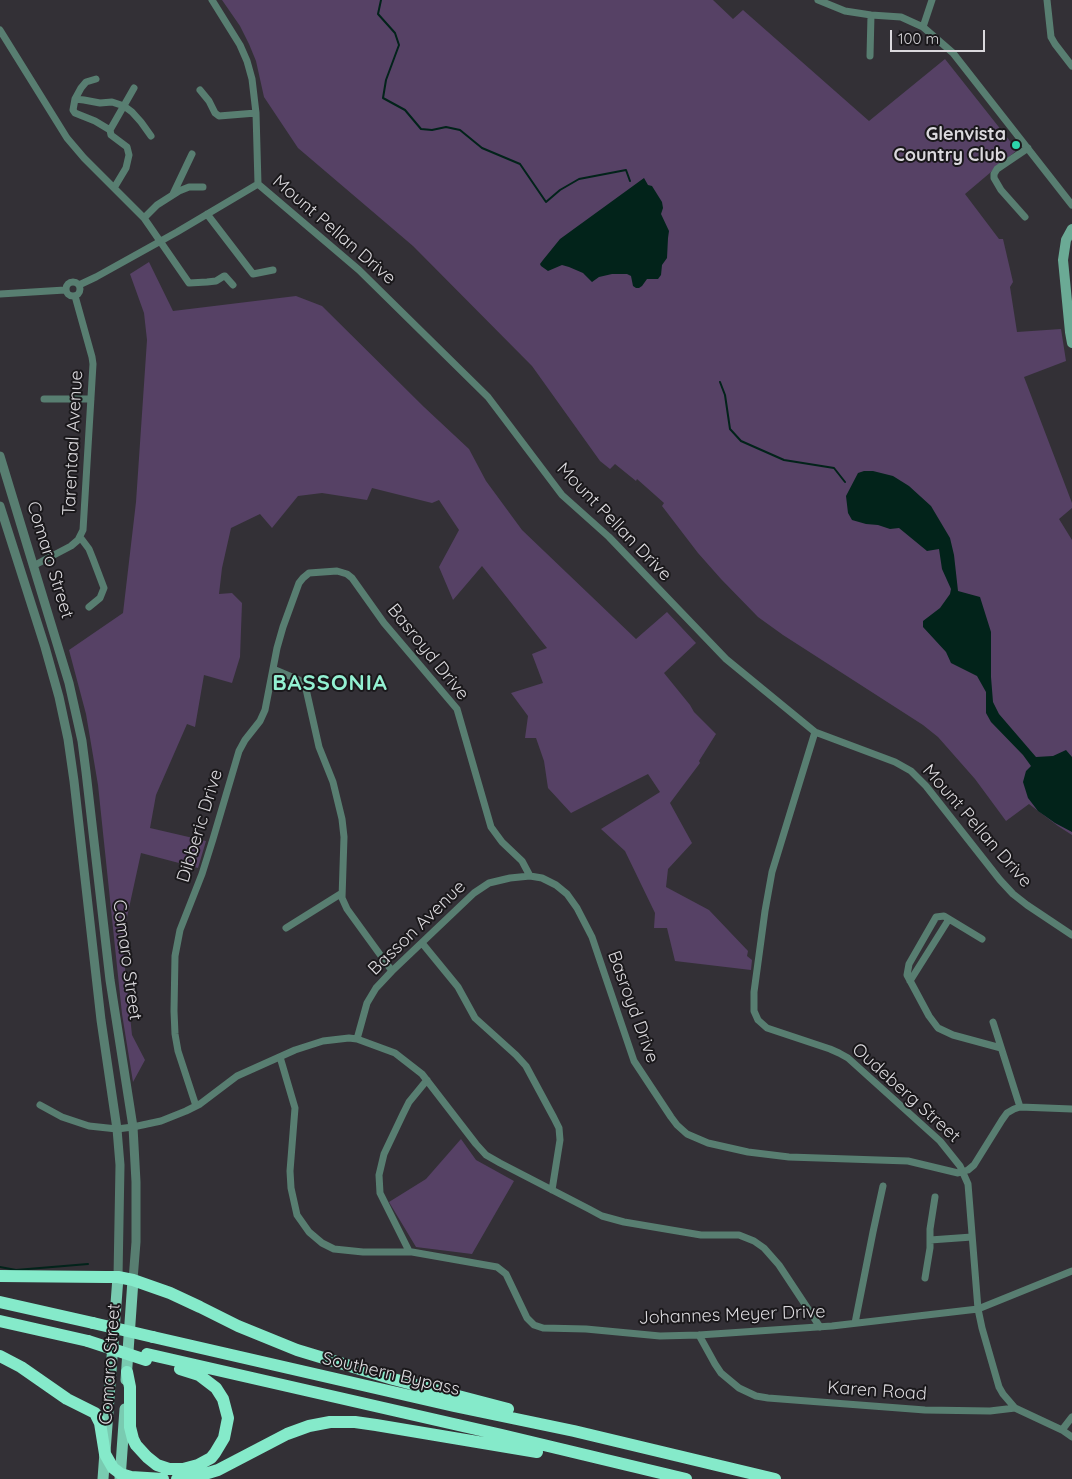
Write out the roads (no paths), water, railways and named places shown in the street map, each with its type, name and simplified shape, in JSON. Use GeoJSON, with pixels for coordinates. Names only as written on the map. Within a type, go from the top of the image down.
{"type":"FeatureCollection","features":[{"type":"Feature","properties":{"kind":"highway"},"geometry":{"type":"LineString","coordinates":[[0,1276],[118,1277],[133,1280],[178,1297],[238,1326],[297,1350],[393,1379],[526,1414],[574,1431]]}},
{"type":"Feature","properties":{"kind":"highway","name":"Southern Bypass"},"geometry":{"type":"LineString","coordinates":[[0,1302],[454,1406],[574,1431],[775,1479]]}},
{"type":"Feature","properties":{"kind":"highway","name":"Southern Bypass"},"geometry":{"type":"LineString","coordinates":[[0,1321],[88,1341],[146,1357],[600,1458],[686,1479]]}},
{"type":"Feature","properties":{"kind":"highway"},"geometry":{"type":"LineString","coordinates":[[0,1356],[68,1399],[95,1413],[100,1423],[105,1454],[121,1477],[163,1479]]}},
{"type":"Feature","properties":{"kind":"highway"},"geometry":{"type":"LineString","coordinates":[[127,1372],[130,1386],[131,1433],[136,1446],[141,1452],[157,1465],[169,1469],[191,1468],[211,1458],[219,1449],[226,1432],[228,1418],[220,1393],[212,1384],[199,1376],[146,1357]]}},
{"type":"Feature","properties":{"kind":"highway"},"geometry":{"type":"LineString","coordinates":[[178,1479],[195,1477],[218,1470],[287,1434],[309,1426],[330,1422],[355,1422],[406,1429],[506,1446],[580,1462],[588,1462],[600,1458]]}},
{"type":"Feature","properties":{"kind":"main road"},"geometry":{"type":"LineString","coordinates":[[1072,229],[1066,240],[1063,260],[1072,343]]}},
{"type":"Feature","properties":{"kind":"main road","name":"Comaro Street"},"geometry":{"type":"LineString","coordinates":[[103,1479],[118,1277]]}},
{"type":"Feature","properties":{"kind":"main road","name":"Comaro Street"},"geometry":{"type":"LineString","coordinates":[[121,1477],[133,1280]]}},
{"type":"Feature","properties":{"kind":"street","name":"Mount Pellan Drive"},"geometry":{"type":"LineString","coordinates":[[212,0],[240,44],[252,79],[256,113],[258,184],[359,270],[488,397],[562,495],[608,537],[726,660],[815,732],[894,762],[911,771],[926,786],[1013,894],[1072,935]]}},
{"type":"Feature","properties":{"kind":"street"},"geometry":{"type":"LineString","coordinates":[[818,0],[845,11],[901,17],[923,27],[953,53],[1072,204]]}},
{"type":"Feature","properties":{"kind":"street"},"geometry":{"type":"LineString","coordinates":[[923,27],[932,0]]}},
{"type":"Feature","properties":{"kind":"street"},"geometry":{"type":"LineString","coordinates":[[1047,0],[1051,37],[1072,66]]}},
{"type":"Feature","properties":{"kind":"street"},"geometry":{"type":"LineString","coordinates":[[870,56],[871,15]]}},
{"type":"Feature","properties":{"kind":"street"},"geometry":{"type":"LineString","coordinates":[[0,30],[67,138],[84,158],[144,218],[162,240],[188,283],[216,281],[225,276],[233,286]]}},
{"type":"Feature","properties":{"kind":"street"},"geometry":{"type":"LineString","coordinates":[[96,79],[86,82],[81,88],[75,100],[73,110],[75,113],[95,120],[110,130],[111,135],[125,145],[129,152],[128,164],[114,188]]}},
{"type":"Feature","properties":{"kind":"street"},"geometry":{"type":"LineString","coordinates":[[110,130],[134,88]]}},
{"type":"Feature","properties":{"kind":"street"},"geometry":{"type":"LineString","coordinates":[[200,90],[210,101],[216,114],[219,116],[256,113]]}},
{"type":"Feature","properties":{"kind":"street"},"geometry":{"type":"LineString","coordinates":[[75,100],[100,103],[112,102],[124,106],[136,117],[151,136]]}},
{"type":"Feature","properties":{"kind":"street"},"geometry":{"type":"LineString","coordinates":[[1024,217],[1000,190],[994,174],[997,169],[1028,148]]}},
{"type":"Feature","properties":{"kind":"street"},"geometry":{"type":"LineString","coordinates":[[173,194],[192,154]]}},
{"type":"Feature","properties":{"kind":"street"},"geometry":{"type":"LineString","coordinates":[[79,285],[162,240],[258,184]]}},
{"type":"Feature","properties":{"kind":"street"},"geometry":{"type":"LineString","coordinates":[[144,218],[157,205],[173,194],[189,187],[203,187]]}},
{"type":"Feature","properties":{"kind":"street"},"geometry":{"type":"LineString","coordinates":[[207,214],[253,274],[273,270]]}},
{"type":"Feature","properties":{"kind":"street"},"geometry":{"type":"LineString","coordinates":[[65,290],[70,282],[79,285]]}},
{"type":"Feature","properties":{"kind":"street"},"geometry":{"type":"LineString","coordinates":[[65,290],[69,296],[75,296],[80,292],[79,285]]}},
{"type":"Feature","properties":{"kind":"street"},"geometry":{"type":"LineString","coordinates":[[0,294],[65,290]]}},
{"type":"Feature","properties":{"kind":"street","name":"Tarentaal Avenue"},"geometry":{"type":"LineString","coordinates":[[33,566],[71,546],[80,537],[83,530],[92,357],[75,296]]}},
{"type":"Feature","properties":{"kind":"street"},"geometry":{"type":"LineString","coordinates":[[44,399],[91,398]]}},
{"type":"Feature","properties":{"kind":"street","name":"Comaro Street"},"geometry":{"type":"LineString","coordinates":[[0,456],[69,683],[82,741],[109,970],[133,1127],[136,1182],[136,1234],[133,1280]]}},
{"type":"Feature","properties":{"kind":"street","name":"Comaro Street"},"geometry":{"type":"LineString","coordinates":[[0,506],[45,647],[68,739],[101,1020],[117,1129],[120,1178],[118,1277]]}},
{"type":"Feature","properties":{"kind":"street"},"geometry":{"type":"LineString","coordinates":[[80,537],[89,549],[104,588],[100,598],[89,608]]}},
{"type":"Feature","properties":{"kind":"street","name":"Dibberic Drive"},"geometry":{"type":"LineString","coordinates":[[196,1106],[178,1051],[175,1034],[175,956],[177,943],[185,915],[202,874],[238,751],[266,710],[283,627],[299,583],[305,575],[316,572]]}},
{"type":"Feature","properties":{"kind":"street","name":"Basroyd Drive"},"geometry":{"type":"LineString","coordinates":[[316,572],[341,572],[352,578],[384,622],[457,709],[489,822],[498,836],[522,861],[530,876],[542,878],[556,885],[577,908],[592,937],[634,1061],[677,1125],[687,1134],[708,1144],[767,1155],[908,1161],[954,1172],[963,1172]]}},
{"type":"Feature","properties":{"kind":"street"},"geometry":{"type":"LineString","coordinates":[[273,669],[298,680],[304,685],[309,698],[319,747],[333,782],[342,819],[344,837],[342,893],[347,909],[392,971]]}},
{"type":"Feature","properties":{"kind":"street","name":"Oudeberg Street"},"geometry":{"type":"LineString","coordinates":[[815,732],[772,872],[753,1007],[761,1024],[767,1028],[830,1049],[848,1058],[940,1141],[955,1158],[963,1172],[969,1193],[978,1309],[999,1387],[1015,1408]]}},
{"type":"Feature","properties":{"kind":"street","name":"Basson Avenue"},"geometry":{"type":"LineString","coordinates":[[357,1039],[368,1000],[392,971],[485,885],[510,878],[530,876]]}},
{"type":"Feature","properties":{"kind":"street"},"geometry":{"type":"LineString","coordinates":[[286,928],[342,893]]}},
{"type":"Feature","properties":{"kind":"street"},"geometry":{"type":"LineString","coordinates":[[982,939],[944,916],[936,917],[909,964],[908,975],[929,1016],[938,1028],[954,1035],[1001,1048]]}},
{"type":"Feature","properties":{"kind":"street"},"geometry":{"type":"LineString","coordinates":[[910,981],[949,919]]}},
{"type":"Feature","properties":{"kind":"street"},"geometry":{"type":"LineString","coordinates":[[422,943],[458,987],[475,1018],[526,1066],[551,1112],[559,1128],[560,1140],[552,1190]]}},
{"type":"Feature","properties":{"kind":"street"},"geometry":{"type":"LineString","coordinates":[[992,1022],[1020,1107]]}},
{"type":"Feature","properties":{"kind":"street"},"geometry":{"type":"LineString","coordinates":[[40,1105],[55,1114],[88,1126],[117,1129],[133,1127],[169,1118],[196,1106],[237,1076],[307,1046],[323,1041],[357,1039],[395,1053],[410,1064],[427,1080],[486,1155],[595,1212],[616,1220],[700,1235],[739,1235],[752,1239],[760,1244],[775,1261],[820,1327]]}},
{"type":"Feature","properties":{"kind":"street","name":"Johannes Meyer Drive"},"geometry":{"type":"LineString","coordinates":[[280,1057],[294,1104],[295,1114],[290,1175],[294,1205],[300,1221],[318,1240],[325,1246],[334,1249],[363,1252],[409,1251],[500,1268],[508,1277],[528,1318],[534,1325],[543,1328],[652,1336],[699,1335],[820,1327],[978,1309],[1072,1271]]}},
{"type":"Feature","properties":{"kind":"street"},"geometry":{"type":"LineString","coordinates":[[409,1251],[380,1193],[379,1175],[384,1154],[403,1114],[427,1080]]}},
{"type":"Feature","properties":{"kind":"street"},"geometry":{"type":"LineString","coordinates":[[963,1172],[972,1168],[1007,1114],[1014,1109],[1020,1107],[1072,1109]]}},
{"type":"Feature","properties":{"kind":"street"},"geometry":{"type":"LineString","coordinates":[[855,1323],[883,1186]]}},
{"type":"Feature","properties":{"kind":"street"},"geometry":{"type":"LineString","coordinates":[[925,1278],[935,1197]]}},
{"type":"Feature","properties":{"kind":"street"},"geometry":{"type":"LineString","coordinates":[[930,1240],[972,1236]]}},
{"type":"Feature","properties":{"kind":"street","name":"Karen Road"},"geometry":{"type":"LineString","coordinates":[[699,1335],[714,1364],[721,1373],[740,1388],[756,1396],[925,1410],[1015,1408],[1062,1430],[1072,1437]]}},
{"type":"Feature","properties":{"kind":"street"},"geometry":{"type":"LineString","coordinates":[[1062,1430],[1072,1417]]}},
{"type":"Feature","properties":{"kind":"waterway"},"geometry":{"type":"LineString","coordinates":[[381,0],[378,14],[395,33],[399,45],[386,80],[383,98],[405,110],[421,129],[432,130],[446,127],[460,130],[482,148],[520,164],[546,202],[560,190],[579,179],[626,170],[630,181]]}},
{"type":"Feature","properties":{"kind":"waterway"},"geometry":{"type":"LineString","coordinates":[[720,382],[725,395],[730,429],[741,441],[784,460],[834,468],[845,482]]}},
{"type":"Feature","properties":{"kind":"waterway"},"geometry":{"type":"LineString","coordinates":[[0,1267],[16,1270],[88,1264]]}},
{"type":"Feature","properties":{"kind":"place","name":"Glenvista Country Club"},"geometry":{"type":"Point","coordinates":[1016,145]}},
{"type":"Feature","properties":{"kind":"district","name":"BASSONIA"},"geometry":{"type":"Point","coordinates":[330,683]}}]}
